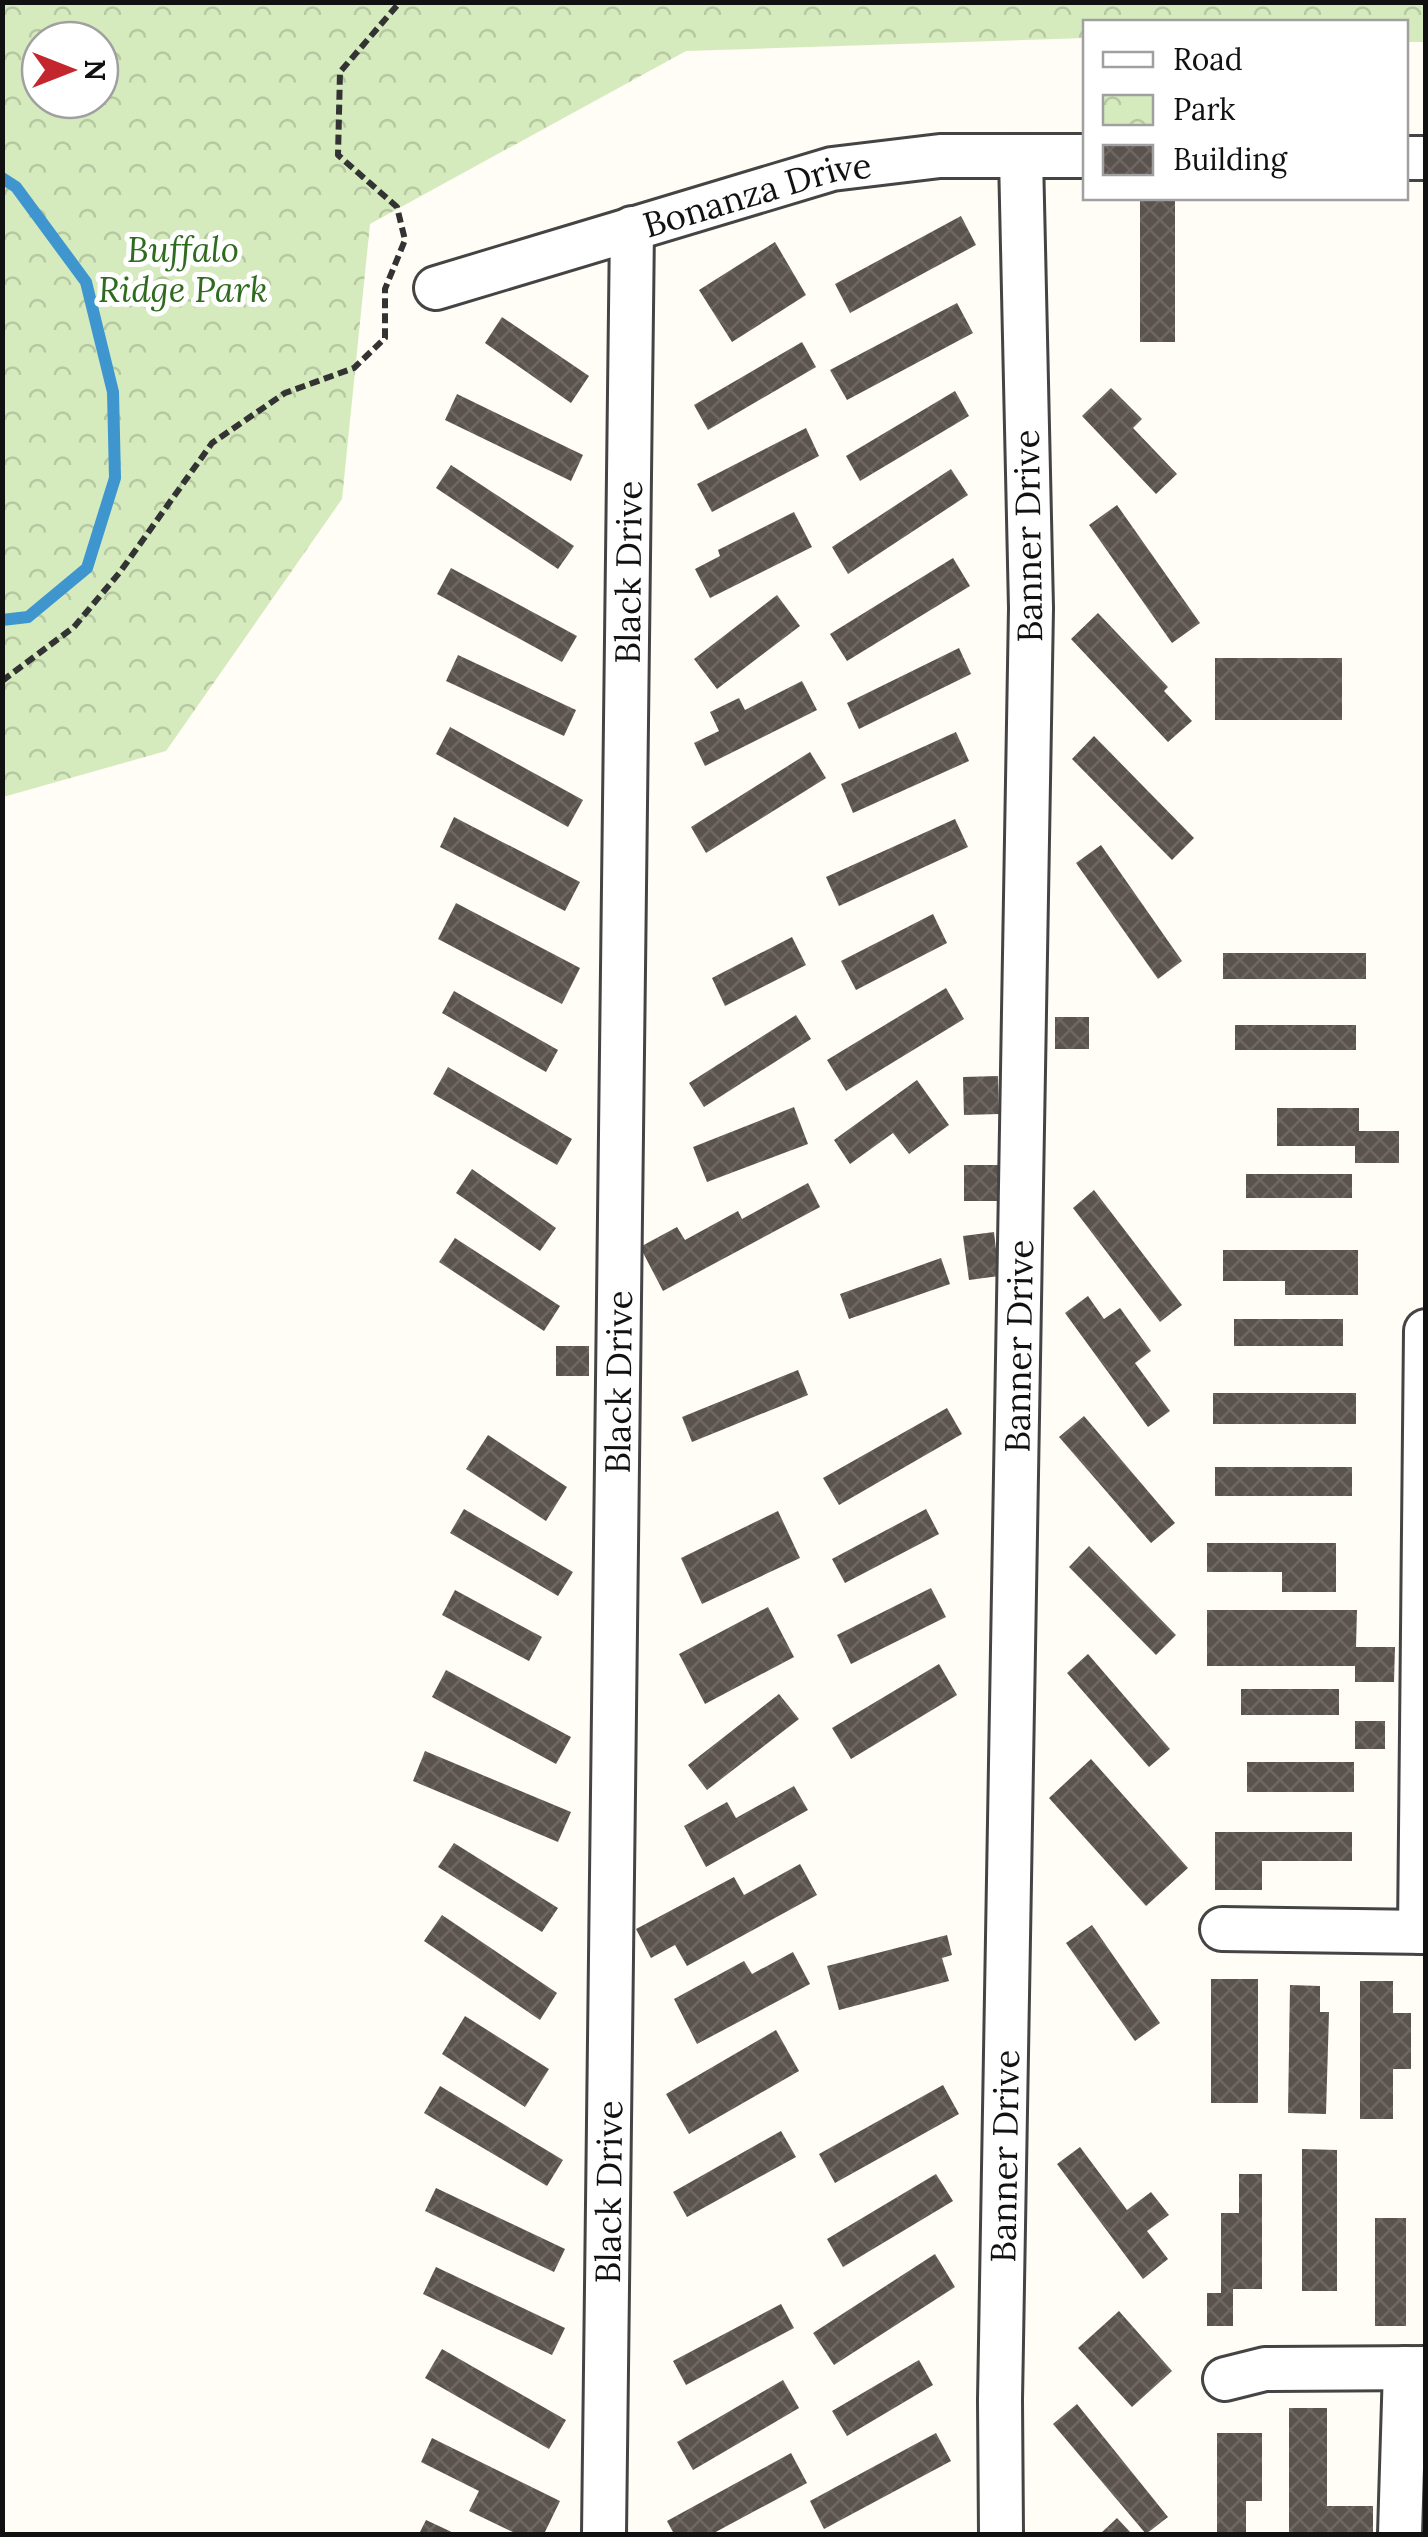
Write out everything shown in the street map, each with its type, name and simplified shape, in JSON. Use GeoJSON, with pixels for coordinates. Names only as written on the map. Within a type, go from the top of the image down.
{"type":"FeatureCollection","features":[{"type":"Feature","properties":{"kind":"street","name":"Bonanza Drive"},"geometry":{"type":"LineString","coordinates":[[436,288],[832,169],[940,156],[1083,156]]}},
{"type":"Feature","properties":{"kind":"street","name":"Banner Drive"},"geometry":{"type":"LineString","coordinates":[[1001,2534],[1000,2400],[1030,608],[1021,157]]}},
{"type":"Feature","properties":{"kind":"street","name":"Black Drive"},"geometry":{"type":"LineString","coordinates":[[604,2534],[632,228]]}},
{"type":"Feature","properties":{"kind":"street"},"geometry":{"type":"LineString","coordinates":[[1222,1930],[1423,1932],[1426,1331]]}},
{"type":"Feature","properties":{"kind":"street"},"geometry":{"type":"LineString","coordinates":[[1225,2380],[1265,2369],[1415,2368],[1400,2534]]}},
{"type":"Feature","properties":{"kind":"path"},"geometry":{"type":"LineString","coordinates":[[2,681],[74,627],[120,572],[212,442],[285,393],[354,368],[385,338],[385,289],[405,240],[396,207],[338,155],[340,72],[400,2]]}},
{"type":"Feature","properties":{"kind":"green space","name":"Buffalo Ridge Park"},"geometry":{"type":"Polygon","coordinates":[[[3,2],[1425,2],[1426,42],[1408,42],[1408,20],[1083,20],[1083,38],[686,51],[370,224],[342,499],[166,751],[3,797],[3,2]]]}},
{"type":"Feature","properties":{"kind":"building"},"geometry":{"type":"Polygon","coordinates":[[[1140,201],[1175,201],[1175,342],[1140,342],[1140,201]]]}},
{"type":"Feature","properties":{"kind":"building"},"geometry":{"type":"Polygon","coordinates":[[[961,216],[976,245],[850,313],[835,284],[961,216]]]}},
{"type":"Feature","properties":{"kind":"building"},"geometry":{"type":"Polygon","coordinates":[[[775,242],[806,295],[732,342],[699,290],[775,242]]]}},
{"type":"Feature","properties":{"kind":"building"},"geometry":{"type":"Polygon","coordinates":[[[957,303],[973,333],[847,400],[830,370],[957,303]]]}},
{"type":"Feature","properties":{"kind":"building"},"geometry":{"type":"Polygon","coordinates":[[[502,317],[589,376],[571,403],[485,343],[502,317]]]}},
{"type":"Feature","properties":{"kind":"building"},"geometry":{"type":"Polygon","coordinates":[[[802,342],[816,367],[708,430],[694,405],[802,342]]]}},
{"type":"Feature","properties":{"kind":"building"},"geometry":{"type":"Polygon","coordinates":[[[1111,388],[1142,419],[1133,428],[1177,474],[1156,494],[1082,416],[1111,388]]]}},
{"type":"Feature","properties":{"kind":"building"},"geometry":{"type":"Polygon","coordinates":[[[955,391],[969,416],[860,481],[846,456],[955,391]]]}},
{"type":"Feature","properties":{"kind":"building"},"geometry":{"type":"Polygon","coordinates":[[[457,394],[583,455],[571,481],[445,420],[457,394]]]}},
{"type":"Feature","properties":{"kind":"building"},"geometry":{"type":"Polygon","coordinates":[[[806,428],[819,456],[712,512],[697,484],[806,428]]]}},
{"type":"Feature","properties":{"kind":"building"},"geometry":{"type":"Polygon","coordinates":[[[451,465],[574,546],[558,569],[436,488],[451,465]]]}},
{"type":"Feature","properties":{"kind":"building"},"geometry":{"type":"Polygon","coordinates":[[[951,469],[968,495],[848,574],[832,547],[951,469]]]}},
{"type":"Feature","properties":{"kind":"building"},"geometry":{"type":"Polygon","coordinates":[[[1117,505],[1200,623],[1172,643],[1089,525],[1117,505]]]}},
{"type":"Feature","properties":{"kind":"building"},"geometry":{"type":"Polygon","coordinates":[[[794,512],[812,547],[710,598],[695,569],[720,556],[718,550],[794,512]]]}},
{"type":"Feature","properties":{"kind":"building"},"geometry":{"type":"Polygon","coordinates":[[[953,558],[970,586],[847,661],[830,634],[953,558]]]}},
{"type":"Feature","properties":{"kind":"building"},"geometry":{"type":"Polygon","coordinates":[[[451,568],[577,636],[562,662],[437,594],[451,568]]]}},
{"type":"Feature","properties":{"kind":"building"},"geometry":{"type":"Polygon","coordinates":[[[777,595],[800,626],[717,689],[694,659],[777,595]]]}},
{"type":"Feature","properties":{"kind":"building"},"geometry":{"type":"Polygon","coordinates":[[[1098,613],[1168,687],[1164,691],[1192,721],[1168,742],[1071,639],[1098,613]]]}},
{"type":"Feature","properties":{"kind":"building"},"geometry":{"type":"Polygon","coordinates":[[[959,648],[971,674],[859,729],[847,703],[959,648]]]}},
{"type":"Feature","properties":{"kind":"building"},"geometry":{"type":"Polygon","coordinates":[[[458,655],[576,710],[564,736],[446,681],[458,655]]]}},
{"type":"Feature","properties":{"kind":"building"},"geometry":{"type":"Polygon","coordinates":[[[1215,658],[1342,658],[1342,720],[1215,720],[1215,658]]]}},
{"type":"Feature","properties":{"kind":"building"},"geometry":{"type":"Polygon","coordinates":[[[802,681],[817,710],[705,766],[694,743],[719,731],[710,712],[739,698],[745,710],[802,681]]]}},
{"type":"Feature","properties":{"kind":"building"},"geometry":{"type":"Polygon","coordinates":[[[450,727],[583,800],[568,827],[436,754],[450,727]]]}},
{"type":"Feature","properties":{"kind":"building"},"geometry":{"type":"Polygon","coordinates":[[[956,732],[969,761],[853,813],[841,784],[956,732]]]}},
{"type":"Feature","properties":{"kind":"building"},"geometry":{"type":"Polygon","coordinates":[[[1094,736],[1194,838],[1172,860],[1072,759],[1094,736]]]}},
{"type":"Feature","properties":{"kind":"building"},"geometry":{"type":"Polygon","coordinates":[[[810,752],[826,778],[706,853],[691,827],[810,752]]]}},
{"type":"Feature","properties":{"kind":"building"},"geometry":{"type":"Polygon","coordinates":[[[454,817],[580,882],[565,911],[440,847],[454,817]]]}},
{"type":"Feature","properties":{"kind":"building"},"geometry":{"type":"Polygon","coordinates":[[[955,819],[968,847],[839,906],[826,877],[955,819]]]}},
{"type":"Feature","properties":{"kind":"building"},"geometry":{"type":"Polygon","coordinates":[[[1101,845],[1182,961],[1158,979],[1076,863],[1101,845]]]}},
{"type":"Feature","properties":{"kind":"building"},"geometry":{"type":"Polygon","coordinates":[[[456,903],[580,968],[562,1004],[438,939],[456,903]]]}},
{"type":"Feature","properties":{"kind":"building"},"geometry":{"type":"Polygon","coordinates":[[[933,914],[947,943],[856,990],[841,961],[933,914]]]}},
{"type":"Feature","properties":{"kind":"building"},"geometry":{"type":"Polygon","coordinates":[[[792,937],[806,965],[725,1006],[712,978],[792,937]]]}},
{"type":"Feature","properties":{"kind":"building"},"geometry":{"type":"Polygon","coordinates":[[[1223,953],[1366,953],[1366,979],[1223,979],[1223,953]]]}},
{"type":"Feature","properties":{"kind":"building"},"geometry":{"type":"Polygon","coordinates":[[[946,988],[964,1019],[846,1091],[827,1060],[946,988]]]}},
{"type":"Feature","properties":{"kind":"building"},"geometry":{"type":"Polygon","coordinates":[[[454,991],[558,1050],[546,1072],[442,1013],[454,991]]]}},
{"type":"Feature","properties":{"kind":"building"},"geometry":{"type":"Polygon","coordinates":[[[796,1015],[811,1039],[704,1107],[689,1083],[796,1015]]]}},
{"type":"Feature","properties":{"kind":"building"},"geometry":{"type":"Polygon","coordinates":[[[1055,1017],[1089,1017],[1089,1049],[1055,1049],[1055,1017]]]}},
{"type":"Feature","properties":{"kind":"building"},"geometry":{"type":"Polygon","coordinates":[[[1235,1025],[1356,1025],[1356,1050],[1235,1050],[1235,1025]]]}},
{"type":"Feature","properties":{"kind":"building"},"geometry":{"type":"Polygon","coordinates":[[[448,1067],[572,1139],[557,1165],[433,1094],[448,1067]]]}},
{"type":"Feature","properties":{"kind":"building"},"geometry":{"type":"Polygon","coordinates":[[[998,1076],[999,1114],[964,1115],[963,1077],[998,1076]]]}},
{"type":"Feature","properties":{"kind":"building"},"geometry":{"type":"Polygon","coordinates":[[[917,1080],[949,1125],[909,1154],[893,1133],[850,1164],[834,1140],[917,1080]]]}},
{"type":"Feature","properties":{"kind":"building"},"geometry":{"type":"Polygon","coordinates":[[[794,1107],[808,1144],[707,1182],[693,1147],[794,1107]]]}},
{"type":"Feature","properties":{"kind":"building"},"geometry":{"type":"Polygon","coordinates":[[[1277,1108],[1359,1108],[1359,1131],[1399,1131],[1399,1163],[1355,1163],[1355,1146],[1277,1146],[1277,1108]]]}},
{"type":"Feature","properties":{"kind":"building"},"geometry":{"type":"Polygon","coordinates":[[[964,1165],[998,1165],[998,1201],[964,1201],[964,1165]]]}},
{"type":"Feature","properties":{"kind":"building"},"geometry":{"type":"Polygon","coordinates":[[[472,1169],[556,1228],[540,1251],[456,1193],[472,1169]]]}},
{"type":"Feature","properties":{"kind":"building"},"geometry":{"type":"Polygon","coordinates":[[[1246,1174],[1352,1174],[1352,1198],[1246,1198],[1246,1174]]]}},
{"type":"Feature","properties":{"kind":"building"},"geometry":{"type":"Polygon","coordinates":[[[808,1183],[820,1207],[663,1291],[640,1247],[677,1227],[685,1240],[738,1211],[742,1219],[808,1183]]]}},
{"type":"Feature","properties":{"kind":"building"},"geometry":{"type":"Polygon","coordinates":[[[1094,1190],[1182,1305],[1160,1322],[1073,1208],[1094,1190]]]}},
{"type":"Feature","properties":{"kind":"building"},"geometry":{"type":"Polygon","coordinates":[[[994,1232],[999,1276],[969,1280],[963,1236],[994,1232]]]}},
{"type":"Feature","properties":{"kind":"building"},"geometry":{"type":"Polygon","coordinates":[[[455,1238],[560,1306],[544,1331],[439,1262],[455,1238]]]}},
{"type":"Feature","properties":{"kind":"building"},"geometry":{"type":"Polygon","coordinates":[[[1223,1250],[1358,1250],[1358,1295],[1285,1295],[1285,1281],[1223,1281],[1223,1250]]]}},
{"type":"Feature","properties":{"kind":"building"},"geometry":{"type":"Polygon","coordinates":[[[941,1258],[950,1284],[849,1319],[840,1294],[941,1258]]]}},
{"type":"Feature","properties":{"kind":"building"},"geometry":{"type":"Polygon","coordinates":[[[1088,1296],[1104,1319],[1120,1308],[1151,1351],[1135,1363],[1170,1411],[1148,1427],[1065,1313],[1088,1296]]]}},
{"type":"Feature","properties":{"kind":"building"},"geometry":{"type":"Polygon","coordinates":[[[1234,1319],[1343,1319],[1343,1346],[1234,1346],[1234,1319]]]}},
{"type":"Feature","properties":{"kind":"building"},"geometry":{"type":"Polygon","coordinates":[[[556,1346],[589,1346],[589,1376],[556,1376],[556,1346]]]}},
{"type":"Feature","properties":{"kind":"building"},"geometry":{"type":"Polygon","coordinates":[[[798,1370],[808,1395],[692,1442],[682,1417],[798,1370]]]}},
{"type":"Feature","properties":{"kind":"building"},"geometry":{"type":"Polygon","coordinates":[[[1213,1393],[1356,1393],[1356,1424],[1213,1424],[1213,1393]]]}},
{"type":"Feature","properties":{"kind":"building"},"geometry":{"type":"Polygon","coordinates":[[[947,1408],[962,1434],[839,1505],[823,1478],[947,1408]]]}},
{"type":"Feature","properties":{"kind":"building"},"geometry":{"type":"Polygon","coordinates":[[[1084,1416],[1175,1523],[1151,1543],[1059,1437],[1084,1416]]]}},
{"type":"Feature","properties":{"kind":"building"},"geometry":{"type":"Polygon","coordinates":[[[488,1435],[567,1487],[546,1521],[466,1469],[488,1435]]]}},
{"type":"Feature","properties":{"kind":"building"},"geometry":{"type":"Polygon","coordinates":[[[1215,1467],[1352,1467],[1352,1496],[1215,1496],[1215,1467]]]}},
{"type":"Feature","properties":{"kind":"building"},"geometry":{"type":"Polygon","coordinates":[[[464,1509],[573,1572],[558,1596],[450,1533],[464,1509]]]}},
{"type":"Feature","properties":{"kind":"building"},"geometry":{"type":"Polygon","coordinates":[[[926,1509],[939,1534],[845,1583],[832,1559],[926,1509]]]}},
{"type":"Feature","properties":{"kind":"building"},"geometry":{"type":"Polygon","coordinates":[[[778,1511],[800,1558],[702,1604],[681,1558],[778,1511]]]}},
{"type":"Feature","properties":{"kind":"building"},"geometry":{"type":"Polygon","coordinates":[[[1207,1543],[1336,1543],[1336,1592],[1282,1592],[1282,1572],[1207,1572],[1207,1543]]]}},
{"type":"Feature","properties":{"kind":"building"},"geometry":{"type":"Polygon","coordinates":[[[1089,1546],[1176,1635],[1156,1655],[1069,1567],[1089,1546]]]}},
{"type":"Feature","properties":{"kind":"building"},"geometry":{"type":"Polygon","coordinates":[[[931,1588],[946,1617],[851,1664],[837,1635],[931,1588]]]}},
{"type":"Feature","properties":{"kind":"building"},"geometry":{"type":"Polygon","coordinates":[[[455,1590],[542,1637],[529,1661],[442,1615],[455,1590]]]}},
{"type":"Feature","properties":{"kind":"building"},"geometry":{"type":"Polygon","coordinates":[[[768,1607],[794,1657],[705,1704],[679,1654],[768,1607]]]}},
{"type":"Feature","properties":{"kind":"building"},"geometry":{"type":"Polygon","coordinates":[[[1207,1610],[1357,1610],[1356,1647],[1395,1647],[1394,1682],[1355,1682],[1355,1666],[1207,1666],[1207,1610]]]}},
{"type":"Feature","properties":{"kind":"building"},"geometry":{"type":"Polygon","coordinates":[[[1088,1654],[1170,1749],[1149,1767],[1067,1673],[1088,1654]]]}},
{"type":"Feature","properties":{"kind":"building"},"geometry":{"type":"Polygon","coordinates":[[[939,1664],[957,1695],[851,1759],[832,1728],[939,1664]]]}},
{"type":"Feature","properties":{"kind":"building"},"geometry":{"type":"Polygon","coordinates":[[[446,1670],[571,1737],[556,1764],[432,1697],[446,1670]]]}},
{"type":"Feature","properties":{"kind":"building"},"geometry":{"type":"Polygon","coordinates":[[[1241,1689],[1339,1689],[1339,1715],[1241,1715],[1241,1689]]]}},
{"type":"Feature","properties":{"kind":"building"},"geometry":{"type":"Polygon","coordinates":[[[779,1694],[799,1719],[707,1790],[688,1765],[779,1694]]]}},
{"type":"Feature","properties":{"kind":"building"},"geometry":{"type":"Polygon","coordinates":[[[1355,1721],[1385,1721],[1385,1749],[1355,1749],[1355,1721]]]}},
{"type":"Feature","properties":{"kind":"building"},"geometry":{"type":"Polygon","coordinates":[[[425,1751],[571,1812],[558,1842],[413,1781],[425,1751]]]}},
{"type":"Feature","properties":{"kind":"building"},"geometry":{"type":"Polygon","coordinates":[[[1091,1759],[1188,1868],[1146,1906],[1049,1798],[1091,1759]]]}},
{"type":"Feature","properties":{"kind":"building"},"geometry":{"type":"Polygon","coordinates":[[[1247,1762],[1354,1762],[1354,1792],[1247,1792],[1247,1762]]]}},
{"type":"Feature","properties":{"kind":"building"},"geometry":{"type":"Polygon","coordinates":[[[794,1786],[808,1810],[706,1867],[684,1826],[727,1802],[736,1818],[794,1786]]]}},
{"type":"Feature","properties":{"kind":"building"},"geometry":{"type":"Polygon","coordinates":[[[1215,1832],[1352,1832],[1352,1861],[1262,1861],[1262,1890],[1215,1890],[1215,1832]]]}},
{"type":"Feature","properties":{"kind":"building"},"geometry":{"type":"Polygon","coordinates":[[[454,1843],[558,1908],[542,1932],[438,1867],[454,1843]]]}},
{"type":"Feature","properties":{"kind":"building"},"geometry":{"type":"Polygon","coordinates":[[[800,1864],[817,1895],[687,1966],[675,1945],[651,1958],[636,1929],[734,1877],[744,1895],[800,1864]]]}},
{"type":"Feature","properties":{"kind":"building"},"geometry":{"type":"Polygon","coordinates":[[[442,1915],[557,1993],[540,2020],[424,1941],[442,1915]]]}},
{"type":"Feature","properties":{"kind":"building"},"geometry":{"type":"Polygon","coordinates":[[[1092,1925],[1160,2023],[1135,2041],[1066,1943],[1092,1925]]]}},
{"type":"Feature","properties":{"kind":"building"},"geometry":{"type":"Polygon","coordinates":[[[947,1935],[952,1955],[942,1958],[949,1981],[839,2010],[827,1966],[947,1935]]]}},
{"type":"Feature","properties":{"kind":"building"},"geometry":{"type":"Polygon","coordinates":[[[793,1952],[810,1984],[697,2044],[674,1999],[744,1961],[752,1974],[793,1952]]]}},
{"type":"Feature","properties":{"kind":"building"},"geometry":{"type":"Polygon","coordinates":[[[1211,1979],[1258,1979],[1258,2103],[1211,2103],[1211,1979]]]}},
{"type":"Feature","properties":{"kind":"building"},"geometry":{"type":"Polygon","coordinates":[[[1360,1981],[1393,1981],[1393,2013],[1411,2013],[1411,2069],[1393,2069],[1393,2119],[1360,2119],[1360,1981]]]}},
{"type":"Feature","properties":{"kind":"building"},"geometry":{"type":"Polygon","coordinates":[[[1290,1985],[1320,1986],[1320,2012],[1329,2012],[1326,2114],[1288,2113],[1290,1985]]]}},
{"type":"Feature","properties":{"kind":"building"},"geometry":{"type":"Polygon","coordinates":[[[465,2016],[549,2069],[525,2107],[442,2054],[465,2016]]]}},
{"type":"Feature","properties":{"kind":"building"},"geometry":{"type":"Polygon","coordinates":[[[776,2030],[799,2071],[689,2134],[666,2094],[776,2030]]]}},
{"type":"Feature","properties":{"kind":"building"},"geometry":{"type":"Polygon","coordinates":[[[943,2085],[959,2114],[835,2183],[819,2154],[943,2085]]]}},
{"type":"Feature","properties":{"kind":"building"},"geometry":{"type":"Polygon","coordinates":[[[440,2086],[563,2160],[547,2186],[424,2113],[440,2086]]]}},
{"type":"Feature","properties":{"kind":"building"},"geometry":{"type":"Polygon","coordinates":[[[781,2131],[796,2157],[687,2217],[673,2192],[781,2131]]]}},
{"type":"Feature","properties":{"kind":"building"},"geometry":{"type":"Polygon","coordinates":[[[1080,2147],[1127,2210],[1151,2192],[1169,2215],[1147,2231],[1168,2259],[1143,2279],[1057,2164],[1080,2147]]]}},
{"type":"Feature","properties":{"kind":"building"},"geometry":{"type":"Polygon","coordinates":[[[1302,2149],[1337,2150],[1337,2291],[1302,2291],[1302,2149]]]}},
{"type":"Feature","properties":{"kind":"building"},"geometry":{"type":"Polygon","coordinates":[[[936,2174],[953,2201],[843,2267],[827,2239],[936,2174]]]}},
{"type":"Feature","properties":{"kind":"building"},"geometry":{"type":"Polygon","coordinates":[[[1239,2174],[1262,2174],[1262,2289],[1233,2289],[1233,2326],[1207,2326],[1207,2293],[1221,2293],[1221,2213],[1239,2213],[1239,2174]]]}},
{"type":"Feature","properties":{"kind":"building"},"geometry":{"type":"Polygon","coordinates":[[[436,2188],[565,2249],[554,2272],[425,2211],[436,2188]]]}},
{"type":"Feature","properties":{"kind":"building"},"geometry":{"type":"Polygon","coordinates":[[[1375,2218],[1406,2218],[1406,2326],[1375,2326],[1375,2218]]]}},
{"type":"Feature","properties":{"kind":"building"},"geometry":{"type":"Polygon","coordinates":[[[935,2254],[955,2287],[834,2365],[813,2333],[935,2254]]]}},
{"type":"Feature","properties":{"kind":"building"},"geometry":{"type":"Polygon","coordinates":[[[436,2267],[565,2328],[552,2355],[423,2294],[436,2267]]]}},
{"type":"Feature","properties":{"kind":"building"},"geometry":{"type":"Polygon","coordinates":[[[781,2304],[794,2328],[686,2385],[673,2361],[781,2304]]]}},
{"type":"Feature","properties":{"kind":"building"},"geometry":{"type":"Polygon","coordinates":[[[1119,2311],[1172,2371],[1132,2407],[1078,2348],[1119,2311]]]}},
{"type":"Feature","properties":{"kind":"building"},"geometry":{"type":"Polygon","coordinates":[[[442,2349],[566,2420],[549,2449],[425,2378],[442,2349]]]}},
{"type":"Feature","properties":{"kind":"building"},"geometry":{"type":"Polygon","coordinates":[[[919,2360],[933,2385],[847,2436],[832,2411],[919,2360]]]}},
{"type":"Feature","properties":{"kind":"building"},"geometry":{"type":"Polygon","coordinates":[[[783,2380],[799,2408],[693,2470],[677,2442],[783,2380]]]}},
{"type":"Feature","properties":{"kind":"building"},"geometry":{"type":"Polygon","coordinates":[[[1077,2404],[1168,2517],[1146,2534],[1053,2424],[1077,2404]]]}},
{"type":"Feature","properties":{"kind":"building"},"geometry":{"type":"Polygon","coordinates":[[[1289,2408],[1327,2408],[1327,2506],[1373,2506],[1373,2534],[1289,2534],[1289,2408]]]}},
{"type":"Feature","properties":{"kind":"building"},"geometry":{"type":"Polygon","coordinates":[[[936,2433],[951,2461],[824,2529],[810,2501],[936,2433]]]}},
{"type":"Feature","properties":{"kind":"building"},"geometry":{"type":"Polygon","coordinates":[[[1217,2433],[1262,2433],[1262,2501],[1246,2501],[1246,2534],[1217,2534],[1217,2433]]]}},
{"type":"Feature","properties":{"kind":"building"},"geometry":{"type":"Polygon","coordinates":[[[432,2438],[560,2501],[544,2534],[517,2534],[469,2511],[479,2491],[421,2462],[432,2438]]]}},
{"type":"Feature","properties":{"kind":"building"},"geometry":{"type":"Polygon","coordinates":[[[791,2453],[807,2483],[712,2534],[674,2534],[667,2521],[791,2453]]]}},
{"type":"Feature","properties":{"kind":"building"},"geometry":{"type":"Polygon","coordinates":[[[1117,2518],[1132,2534],[1100,2534],[1117,2518]]]}},
{"type":"Feature","properties":{"kind":"building"},"geometry":{"type":"Polygon","coordinates":[[[426,2520],[456,2534],[419,2534],[426,2520]]]}},
{"type":"Feature","properties":{"kind":"waterway"},"geometry":{"type":"LineString","coordinates":[[2,178],[16,187],[86,282],[113,392],[115,478],[87,568],[28,617],[2,620]]}}]}
